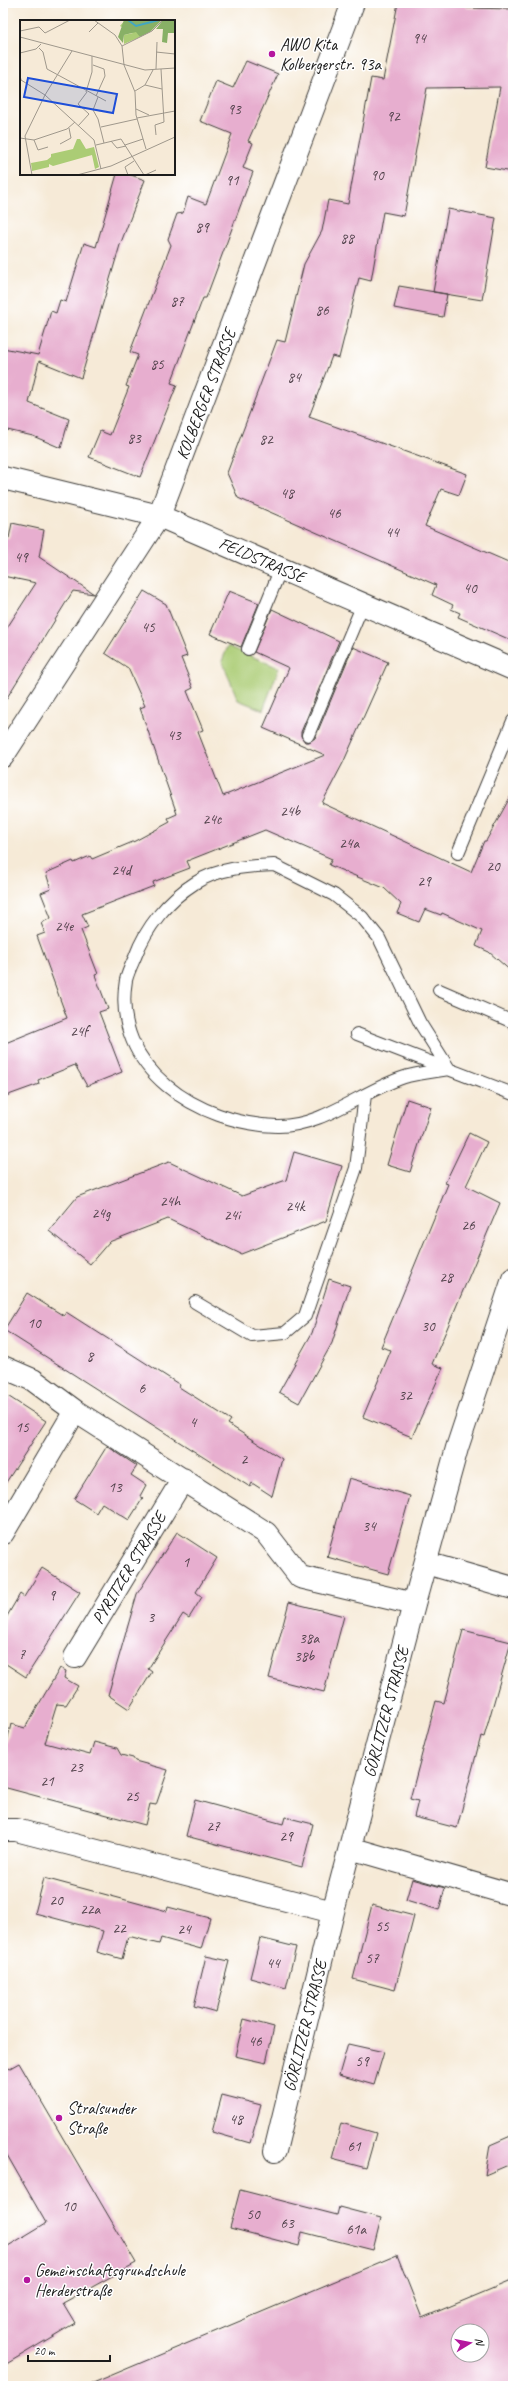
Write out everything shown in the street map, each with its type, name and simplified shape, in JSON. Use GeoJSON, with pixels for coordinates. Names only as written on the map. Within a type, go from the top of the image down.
{"type":"FeatureCollection","features":[{"type":"Feature","properties":{"kind":"street","name":"KOLBERGER STRASSE"},"geometry":{"type":"LineString","coordinates":[[3,756],[158,516],[353,3]]}},
{"type":"Feature","properties":{"kind":"street","name":"FELDSTRASSE"},"geometry":{"type":"LineString","coordinates":[[3,478],[158,516],[513,669]]}},
{"type":"Feature","properties":{"kind":"street","name":"GÖRLITZER STRASSE"},"geometry":{"type":"LineString","coordinates":[[275,2151],[333,1912],[414,1604],[457,1448],[513,1278]]}},
{"type":"Feature","properties":{"kind":"street"},"geometry":{"type":"LineString","coordinates":[[3,1367],[33,1380],[75,1411],[266,1533],[300,1577],[414,1604]]}},
{"type":"Feature","properties":{"kind":"street"},"geometry":{"type":"LineString","coordinates":[[3,1533],[75,1411]]}},
{"type":"Feature","properties":{"kind":"street","name":"PYRITZER STRASSE"},"geometry":{"type":"LineString","coordinates":[[75,1657],[183,1479]]}},
{"type":"Feature","properties":{"kind":"street"},"geometry":{"type":"LineString","coordinates":[[426,1563],[513,1588]]}},
{"type":"Feature","properties":{"kind":"street"},"geometry":{"type":"LineString","coordinates":[[3,1830],[16,1830],[333,1912]]}},
{"type":"Feature","properties":{"kind":"street"},"geometry":{"type":"LineString","coordinates":[[350,1848],[513,1895]]}},
{"type":"Feature","properties":{"kind":"lane"},"geometry":{"type":"LineString","coordinates":[[248,650],[281,568]]}},
{"type":"Feature","properties":{"kind":"lane"},"geometry":{"type":"LineString","coordinates":[[308,735],[363,604]]}},
{"type":"Feature","properties":{"kind":"lane"},"geometry":{"type":"LineString","coordinates":[[458,853],[513,721]]}},
{"type":"Feature","properties":{"kind":"lane"},"geometry":{"type":"LineString","coordinates":[[274,865],[334,895],[362,917],[379,938],[420,1023],[448,1069],[408,1076],[309,1120],[278,1126],[245,1121],[216,1114],[191,1103],[173,1092],[154,1076],[137,1051],[130,1030],[125,1006],[126,980],[138,949],[151,924],[176,898],[196,882],[223,871],[274,865]]}},
{"type":"Feature","properties":{"kind":"lane"},"geometry":{"type":"LineString","coordinates":[[439,990],[513,1022]]}},
{"type":"Feature","properties":{"kind":"lane"},"geometry":{"type":"LineString","coordinates":[[357,1034],[513,1094]]}},
{"type":"Feature","properties":{"kind":"lane"},"geometry":{"type":"LineString","coordinates":[[195,1302],[252,1336],[286,1333],[305,1316],[356,1168],[365,1096]]}},
{"type":"Feature","properties":{"kind":"green space"},"geometry":{"type":"Polygon","coordinates":[[[228,646],[279,668],[263,710],[238,700],[222,661],[228,646]]]}},
{"type":"Feature","properties":{"kind":"building"},"geometry":{"type":"Polygon","coordinates":[[[398,3],[466,3],[467,8],[513,9],[513,172],[485,167],[500,87],[427,88],[404,216],[383,212],[371,281],[359,278],[339,358],[332,356],[309,417],[467,474],[459,495],[441,489],[425,526],[513,564],[513,641],[458,617],[460,613],[451,609],[453,605],[432,595],[436,585],[238,498],[227,473],[277,340],[285,342],[304,264],[322,231],[328,200],[348,204],[371,78],[383,80],[398,3]]]}},
{"type":"Feature","properties":{"kind":"building"},"geometry":{"type":"Polygon","coordinates":[[[246,61],[278,74],[248,141],[253,143],[243,168],[253,172],[206,298],[203,298],[171,383],[177,385],[140,477],[89,457],[100,431],[110,435],[129,387],[126,386],[138,355],[130,352],[171,245],[168,239],[177,214],[183,213],[188,197],[206,204],[232,134],[200,121],[216,81],[233,88],[246,61]]]}},
{"type":"Feature","properties":{"kind":"building"},"geometry":{"type":"Polygon","coordinates":[[[117,175],[131,175],[145,180],[120,245],[81,378],[39,361],[29,403],[69,419],[61,448],[33,436],[3,429],[3,348],[38,355],[51,311],[56,313],[60,300],[66,302],[84,243],[96,247],[117,175]]]}},
{"type":"Feature","properties":{"kind":"building"},"geometry":{"type":"Polygon","coordinates":[[[448,209],[496,218],[482,300],[433,292],[448,209]]]}},
{"type":"Feature","properties":{"kind":"building"},"geometry":{"type":"Polygon","coordinates":[[[399,286],[447,294],[443,317],[394,308],[399,286]]]}},
{"type":"Feature","properties":{"kind":"building"},"geometry":{"type":"Polygon","coordinates":[[[12,523],[44,530],[39,557],[94,594],[73,591],[3,704],[3,634],[36,583],[3,576],[3,537],[9,538],[12,523]]]}},
{"type":"Feature","properties":{"kind":"building"},"geometry":{"type":"Polygon","coordinates":[[[144,591],[166,604],[187,656],[181,658],[193,688],[187,691],[203,730],[198,732],[223,796],[325,755],[263,728],[289,668],[254,652],[272,609],[339,641],[301,732],[301,736],[305,742],[309,742],[315,738],[353,647],[388,662],[343,763],[322,803],[471,872],[484,841],[486,841],[513,792],[513,973],[489,952],[476,946],[482,931],[442,913],[441,915],[425,909],[419,922],[397,913],[401,904],[384,888],[329,865],[332,859],[265,830],[187,861],[190,868],[153,882],[154,886],[82,914],[88,927],[81,930],[98,974],[95,975],[108,1009],[99,1012],[122,1072],[87,1086],[75,1065],[38,1080],[39,1084],[3,1097],[3,1044],[67,1018],[37,936],[45,933],[41,923],[51,918],[41,893],[51,889],[46,873],[73,861],[74,863],[90,856],[92,859],[135,841],[170,822],[168,818],[177,814],[140,708],[145,706],[128,668],[105,653],[144,591]]]}},
{"type":"Feature","properties":{"kind":"building"},"geometry":{"type":"Polygon","coordinates":[[[229,591],[259,603],[241,647],[210,634],[229,591]]]}},
{"type":"Feature","properties":{"kind":"building"},"geometry":{"type":"Polygon","coordinates":[[[407,1099],[431,1107],[410,1172],[387,1165],[407,1099]]]}},
{"type":"Feature","properties":{"kind":"building"},"geometry":{"type":"Polygon","coordinates":[[[469,1133],[487,1142],[466,1186],[500,1203],[432,1364],[443,1368],[412,1437],[363,1417],[391,1350],[381,1347],[448,1184],[445,1183],[469,1133]]]}},
{"type":"Feature","properties":{"kind":"building"},"geometry":{"type":"Polygon","coordinates":[[[294,1152],[342,1166],[326,1221],[241,1254],[168,1219],[109,1242],[90,1264],[49,1231],[77,1197],[169,1162],[242,1196],[286,1180],[294,1152]]]}},
{"type":"Feature","properties":{"kind":"building"},"geometry":{"type":"Polygon","coordinates":[[[329,1279],[350,1286],[332,1343],[299,1403],[279,1392],[312,1333],[329,1279]]]}},
{"type":"Feature","properties":{"kind":"building"},"geometry":{"type":"Polygon","coordinates":[[[27,1293],[64,1316],[66,1312],[180,1385],[179,1387],[231,1420],[228,1424],[282,1459],[272,1496],[252,1483],[250,1487],[4,1330],[27,1293]]]}},
{"type":"Feature","properties":{"kind":"building"},"geometry":{"type":"Polygon","coordinates":[[[3,1393],[46,1421],[3,1487],[3,1393]]]}},
{"type":"Feature","properties":{"kind":"building"},"geometry":{"type":"Polygon","coordinates":[[[107,1446],[137,1466],[131,1475],[146,1485],[140,1496],[143,1498],[129,1520],[102,1503],[96,1513],[74,1499],[107,1446]]]}},
{"type":"Feature","properties":{"kind":"building"},"geometry":{"type":"Polygon","coordinates":[[[349,1478],[410,1496],[388,1574],[327,1557],[349,1478]]]}},
{"type":"Feature","properties":{"kind":"building"},"geometry":{"type":"Polygon","coordinates":[[[177,1532],[217,1558],[196,1592],[202,1597],[189,1618],[183,1614],[148,1669],[152,1672],[129,1709],[108,1695],[137,1594],[177,1532]]]}},
{"type":"Feature","properties":{"kind":"building"},"geometry":{"type":"Polygon","coordinates":[[[42,1568],[80,1592],[26,1677],[3,1662],[3,1623],[20,1594],[24,1597],[42,1568]]]}},
{"type":"Feature","properties":{"kind":"building"},"geometry":{"type":"Polygon","coordinates":[[[289,1602],[344,1616],[324,1692],[269,1678],[289,1602]]]}},
{"type":"Feature","properties":{"kind":"building"},"geometry":{"type":"Polygon","coordinates":[[[463,1630],[511,1642],[484,1737],[481,1736],[457,1828],[414,1817],[418,1801],[410,1799],[436,1701],[444,1703],[463,1630]]]}},
{"type":"Feature","properties":{"kind":"building"},"geometry":{"type":"Polygon","coordinates":[[[60,1668],[66,1671],[64,1678],[78,1686],[66,1705],[57,1704],[45,1743],[90,1755],[94,1742],[117,1748],[121,1755],[133,1758],[135,1761],[168,1770],[156,1805],[150,1804],[145,1825],[3,1787],[3,1741],[7,1742],[11,1724],[25,1728],[60,1668]]]}},
{"type":"Feature","properties":{"kind":"building"},"geometry":{"type":"Polygon","coordinates":[[[195,1800],[283,1824],[285,1817],[313,1824],[302,1867],[186,1836],[195,1800]]]}},
{"type":"Feature","properties":{"kind":"building"},"geometry":{"type":"Polygon","coordinates":[[[44,1878],[167,1911],[168,1907],[210,1918],[201,1949],[161,1938],[159,1944],[128,1937],[122,1959],[97,1952],[103,1931],[35,1913],[44,1878]]]}},
{"type":"Feature","properties":{"kind":"building"},"geometry":{"type":"Polygon","coordinates":[[[412,1879],[445,1888],[439,1910],[406,1900],[412,1879]]]}},
{"type":"Feature","properties":{"kind":"building"},"geometry":{"type":"Polygon","coordinates":[[[372,1905],[414,1916],[395,1990],[353,1979],[372,1905]]]}},
{"type":"Feature","properties":{"kind":"building"},"geometry":{"type":"Polygon","coordinates":[[[260,1938],[296,1947],[286,1988],[250,1978],[260,1938]]]}},
{"type":"Feature","properties":{"kind":"building"},"geometry":{"type":"Polygon","coordinates":[[[206,1956],[229,1961],[216,2012],[194,2006],[206,1956]]]}},
{"type":"Feature","properties":{"kind":"building"},"geometry":{"type":"Polygon","coordinates":[[[244,2019],[274,2027],[266,2063],[235,2056],[244,2019]]]}},
{"type":"Feature","properties":{"kind":"building"},"geometry":{"type":"Polygon","coordinates":[[[348,2044],[384,2052],[374,2085],[339,2075],[348,2044]]]}},
{"type":"Feature","properties":{"kind":"building"},"geometry":{"type":"Polygon","coordinates":[[[19,2063],[136,2263],[63,2303],[75,2323],[3,2366],[3,2249],[46,2223],[3,2148],[3,2072],[19,2063]]]}},
{"type":"Feature","properties":{"kind":"building"},"geometry":{"type":"Polygon","coordinates":[[[222,2095],[261,2105],[250,2143],[212,2132],[222,2095]]]}},
{"type":"Feature","properties":{"kind":"building"},"geometry":{"type":"Polygon","coordinates":[[[341,2123],[376,2133],[366,2168],[332,2159],[341,2123]]]}},
{"type":"Feature","properties":{"kind":"building"},"geometry":{"type":"Polygon","coordinates":[[[513,2135],[513,2163],[485,2175],[490,2145],[513,2135]]]}},
{"type":"Feature","properties":{"kind":"building"},"geometry":{"type":"Polygon","coordinates":[[[240,2190],[337,2215],[339,2207],[381,2218],[373,2250],[302,2232],[299,2246],[230,2228],[240,2190]]]}},
{"type":"Feature","properties":{"kind":"building"},"geometry":{"type":"Polygon","coordinates":[[[397,2255],[422,2318],[513,2280],[513,2386],[86,2386],[397,2255]]]}},
{"type":"Feature","properties":{"kind":"place","name":"AWO Kita Kolbergerstr. 93a"},"geometry":{"type":"Point","coordinates":[272,54]}},
{"type":"Feature","properties":{"kind":"place","name":"Stralsunder Straße"},"geometry":{"type":"Point","coordinates":[59,2118]}},
{"type":"Feature","properties":{"kind":"place","name":"Gemeinschaftsgrundschule Herderstraße"},"geometry":{"type":"Point","coordinates":[27,2280]}}]}
